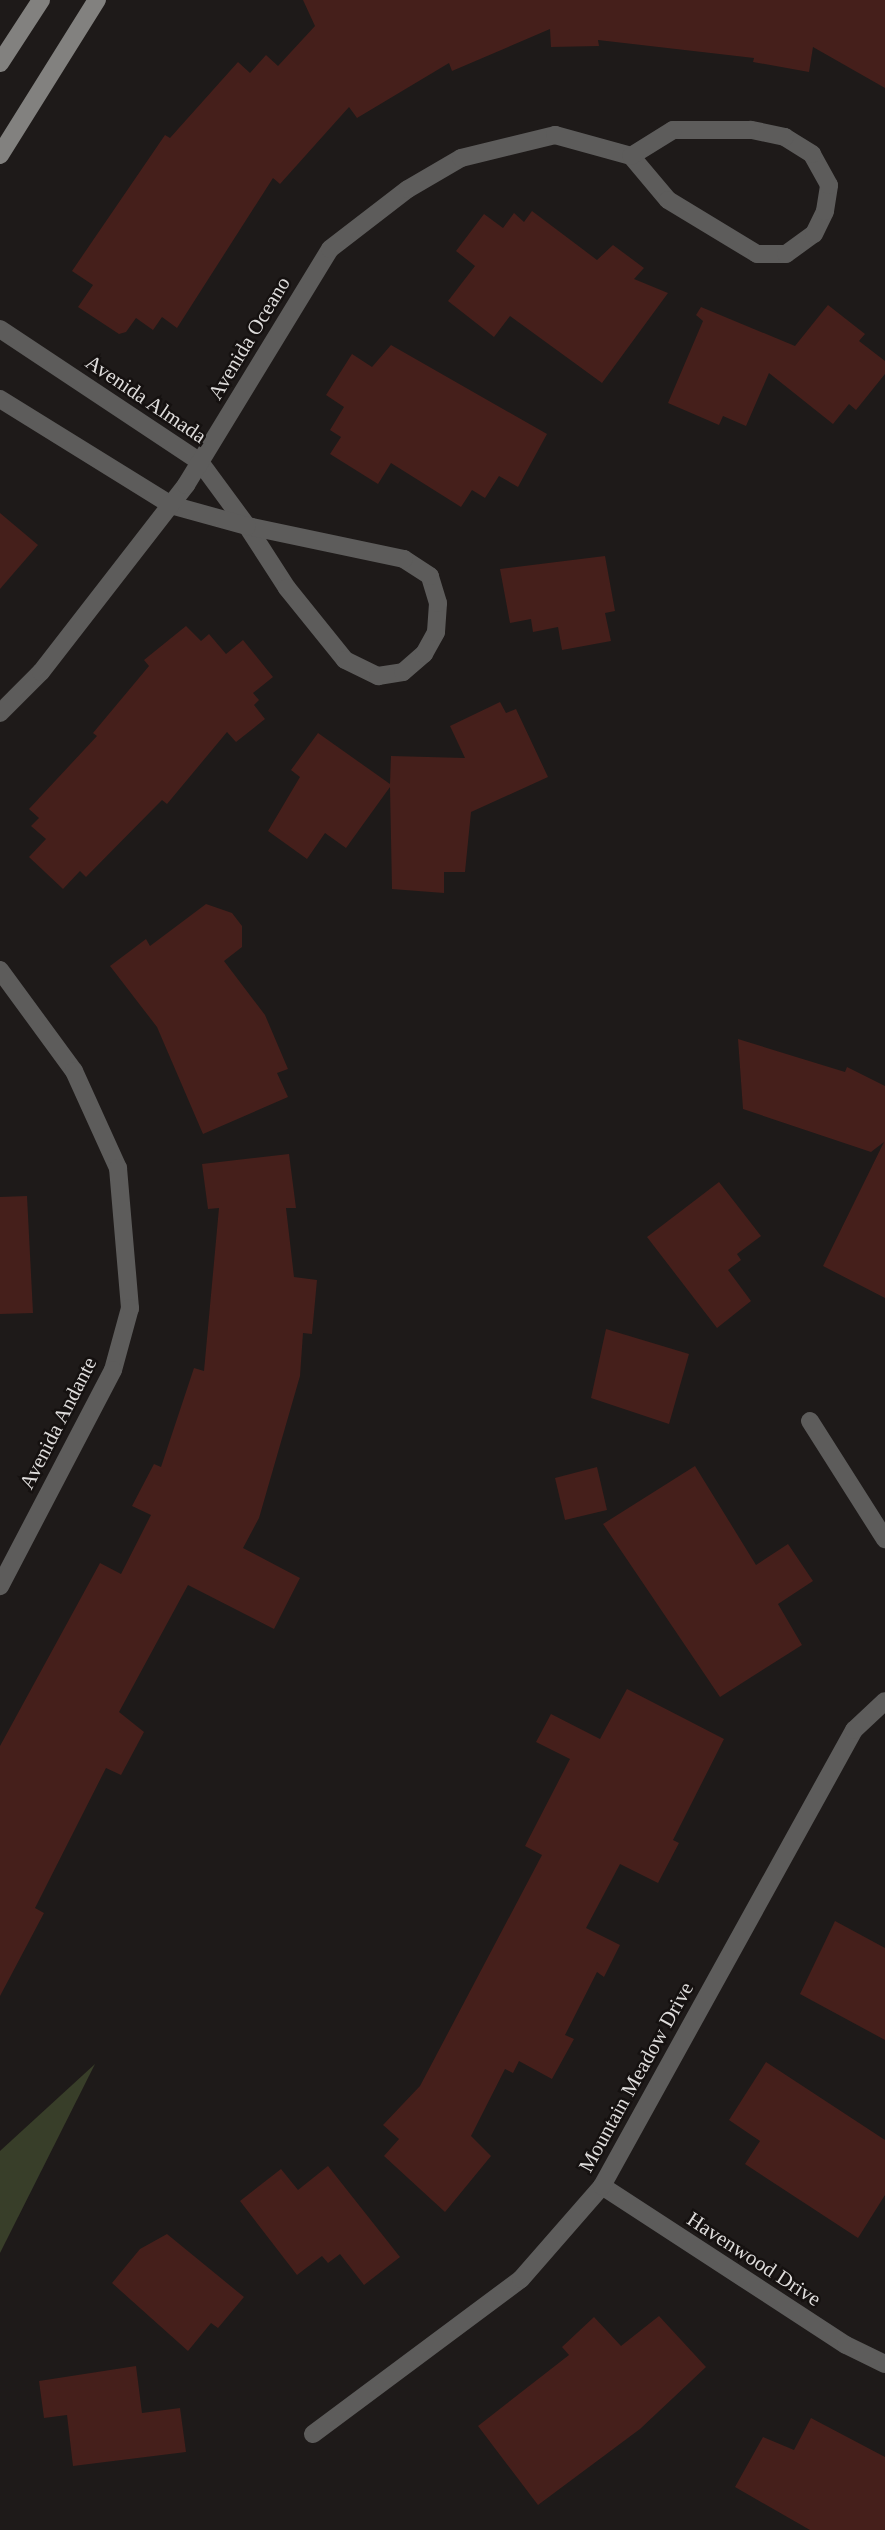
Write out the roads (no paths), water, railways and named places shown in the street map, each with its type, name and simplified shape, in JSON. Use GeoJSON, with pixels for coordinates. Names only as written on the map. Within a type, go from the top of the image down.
{"type":"FeatureCollection","features":[{"type":"Feature","properties":{"kind":"street"},"geometry":{"type":"LineString","coordinates":[[0,63],[41,0]]}},
{"type":"Feature","properties":{"kind":"street"},"geometry":{"type":"LineString","coordinates":[[0,155],[97,0]]}},
{"type":"Feature","properties":{"kind":"street"},"geometry":{"type":"LineString","coordinates":[[673,130],[751,130],[785,137],[812,154],[829,185],[825,211],[814,234],[786,254],[757,254],[668,200],[631,156],[673,130]]}},
{"type":"Feature","properties":{"kind":"street","name":"Avenida Oceano"},"geometry":{"type":"LineString","coordinates":[[0,713],[41,672],[171,505],[330,249],[408,189],[461,158],[555,135],[631,156]]}},
{"type":"Feature","properties":{"kind":"street","name":"Avenida Almada"},"geometry":{"type":"LineString","coordinates":[[0,329],[200,462],[247,526],[287,588],[345,660],[378,676],[403,672],[424,653],[436,632],[439,603],[430,576],[404,559],[247,526],[171,505],[0,399]]}},
{"type":"Feature","properties":{"kind":"street","name":"Avenida Andante"},"geometry":{"type":"LineString","coordinates":[[0,970],[74,1072],[118,1168],[130,1308],[113,1370],[0,1586]]}},
{"type":"Feature","properties":{"kind":"street"},"geometry":{"type":"LineString","coordinates":[[810,1421],[885,1539]]}},
{"type":"Feature","properties":{"kind":"street","name":"Mountain Meadow Drive"},"geometry":{"type":"LineString","coordinates":[[313,2434],[521,2279],[602,2186],[854,1730],[885,1701]]}},
{"type":"Feature","properties":{"kind":"street","name":"Havenwood Drive"},"geometry":{"type":"LineString","coordinates":[[602,2186],[845,2346],[885,2364]]}}]}
